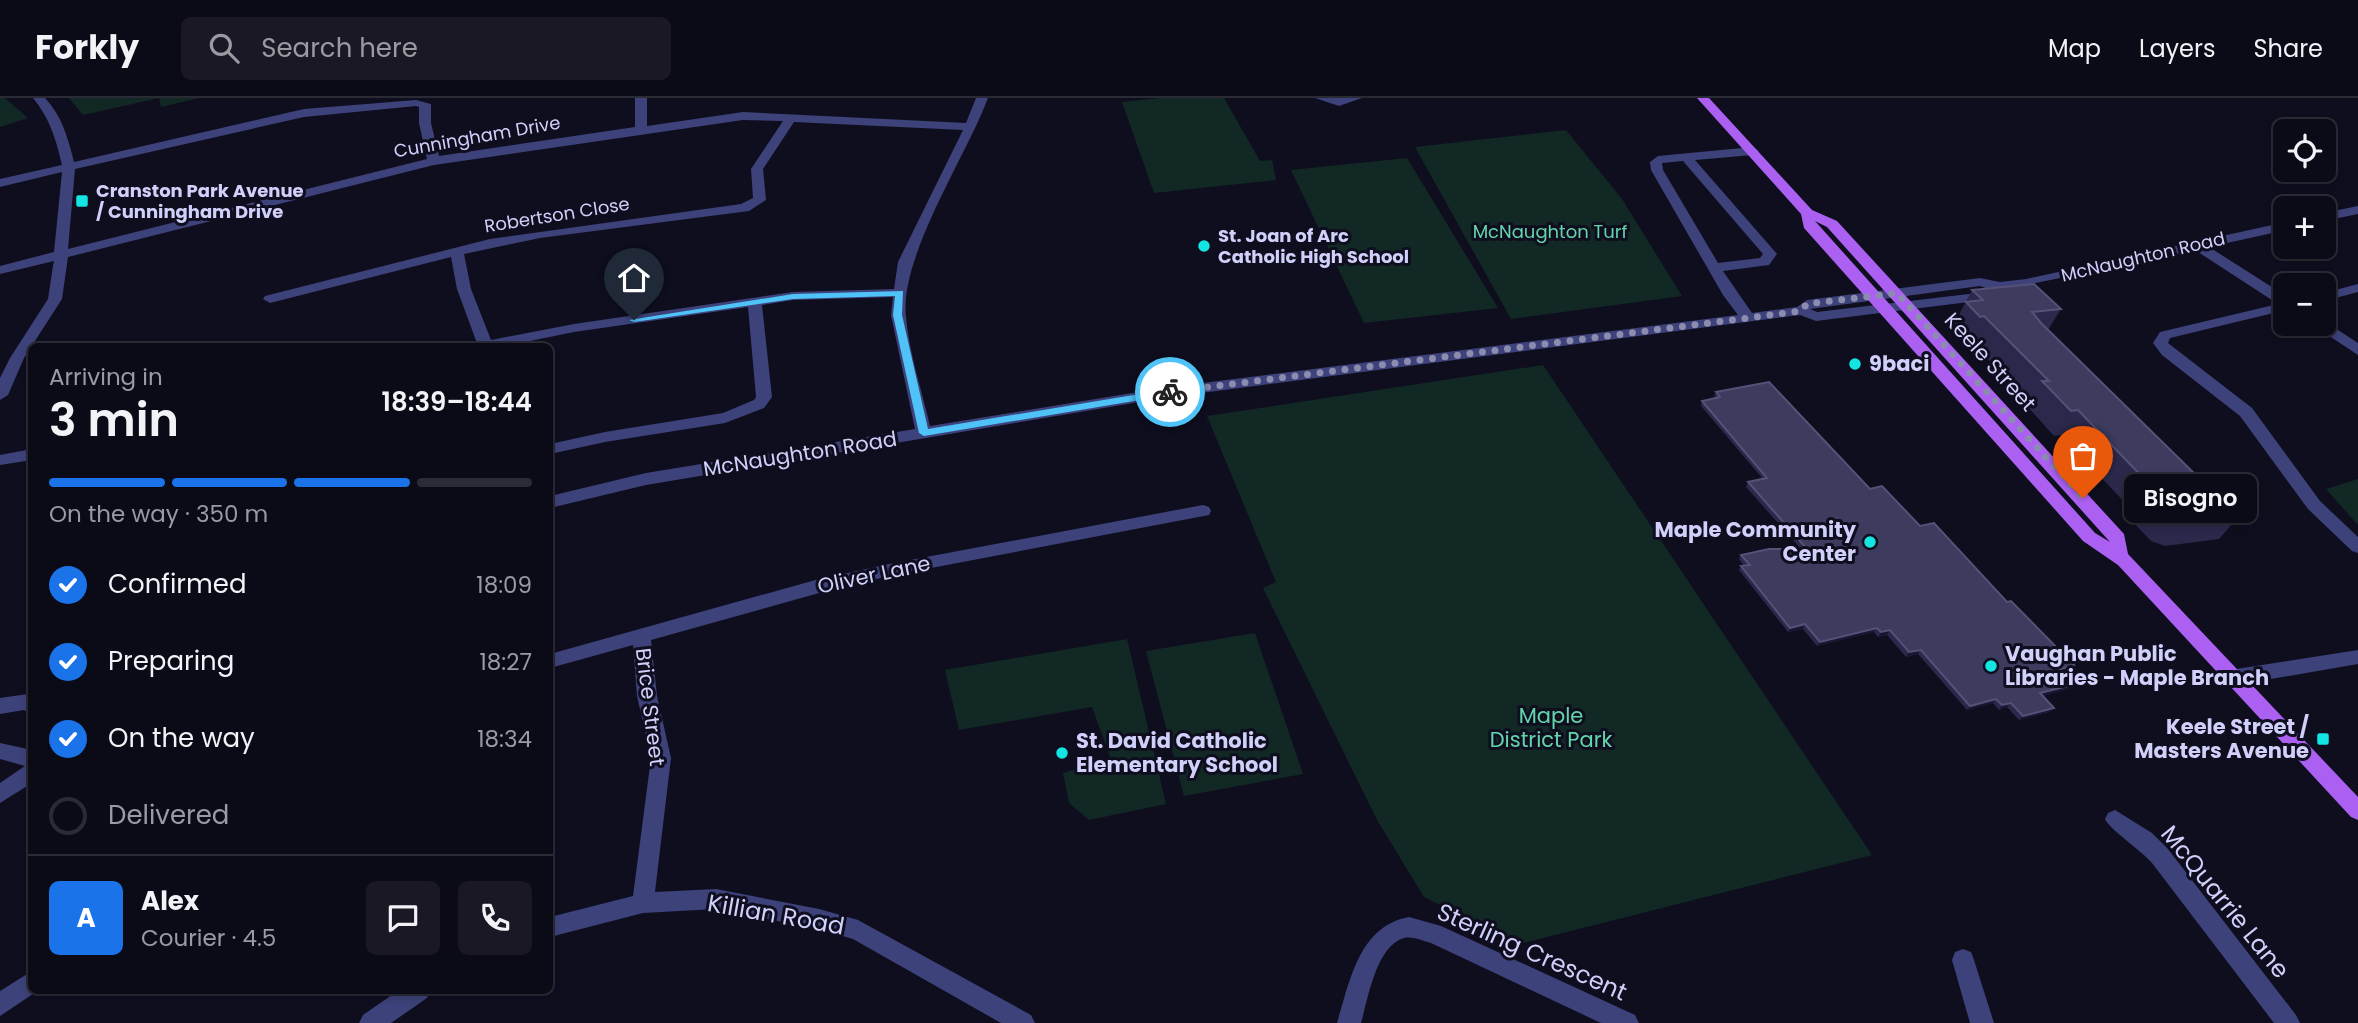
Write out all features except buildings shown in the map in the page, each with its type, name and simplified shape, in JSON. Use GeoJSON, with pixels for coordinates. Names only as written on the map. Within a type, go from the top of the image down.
{"type":"FeatureCollection","features":[{"type":"Feature","properties":{"kind":"main road","name":"Keele Street"},"geometry":{"type":"LineString","coordinates":[[1703,98],[1807,213],[1832,224],[1902,299],[2118,538],[2120,557]]}},
{"type":"Feature","properties":{"kind":"main road","name":"Keele Street"},"geometry":{"type":"LineString","coordinates":[[1807,213],[1809,225],[2089,537],[2120,557],[2236,677],[2358,811]]}},
{"type":"Feature","properties":{"kind":"street"},"geometry":{"type":"LineString","coordinates":[[0,395],[17,358],[55,299],[62,254],[62,221],[69,166],[60,131],[49,109],[39,98]]}},
{"type":"Feature","properties":{"kind":"street"},"geometry":{"type":"LineString","coordinates":[[640,130],[641,98]]}},
{"type":"Feature","properties":{"kind":"street"},"geometry":{"type":"LineString","coordinates":[[924,433],[900,326],[900,293],[905,262],[971,127],[982,98]]}},
{"type":"Feature","properties":{"kind":"street"},"geometry":{"type":"LineString","coordinates":[[1321,98],[1339,103],[1356,98]]}},
{"type":"Feature","properties":{"kind":"street"},"geometry":{"type":"LineString","coordinates":[[0,183],[304,113],[416,103],[425,104],[425,123],[434,162]]}},
{"type":"Feature","properties":{"kind":"street","name":"Cunningham Drive"},"geometry":{"type":"LineString","coordinates":[[0,270],[434,162],[640,130],[723,118],[790,118],[971,127]]}},
{"type":"Feature","properties":{"kind":"street","name":"Robertson Close"},"geometry":{"type":"LineString","coordinates":[[270,299],[540,234],[744,208],[761,200],[757,169],[790,118]]}},
{"type":"Feature","properties":{"kind":"street"},"geometry":{"type":"LineString","coordinates":[[1748,318],[1730,295],[1656,168],[1658,160],[1753,151]]}},
{"type":"Feature","properties":{"kind":"street"},"geometry":{"type":"LineString","coordinates":[[1686,157],[1770,254],[1764,262],[1715,268]]}},
{"type":"Feature","properties":{"kind":"street"},"geometry":{"type":"LineString","coordinates":[[2336,215],[2358,210]]}},
{"type":"Feature","properties":{"kind":"street","name":"McNaughton Road"},"geometry":{"type":"LineString","coordinates":[[553,501],[646,479],[1163,393],[1801,311],[1816,317],[1902,299],[2001,294],[2000,286],[2044,279],[2273,229]]}},
{"type":"Feature","properties":{"kind":"street"},"geometry":{"type":"LineString","coordinates":[[2197,245],[2273,295]]}},
{"type":"Feature","properties":{"kind":"street"},"geometry":{"type":"LineString","coordinates":[[457,253],[464,289],[485,343]]}},
{"type":"Feature","properties":{"kind":"street"},"geometry":{"type":"LineString","coordinates":[[2336,294],[2358,288]]}},
{"type":"Feature","properties":{"kind":"street"},"geometry":{"type":"LineString","coordinates":[[501,343],[574,328],[755,302],[820,294],[900,293]]}},
{"type":"Feature","properties":{"kind":"street"},"geometry":{"type":"LineString","coordinates":[[553,448],[605,437],[725,418],[759,404],[764,397],[755,302]]}},
{"type":"Feature","properties":{"kind":"street"},"geometry":{"type":"LineString","coordinates":[[2273,307],[2165,335],[2160,343],[2167,352],[2246,412],[2315,505],[2358,547]]}},
{"type":"Feature","properties":{"kind":"street"},"geometry":{"type":"LineString","coordinates":[[2336,336],[2358,350]]}},
{"type":"Feature","properties":{"kind":"street"},"geometry":{"type":"LineString","coordinates":[[0,460],[28,455]]}},
{"type":"Feature","properties":{"kind":"street","name":"Oliver Lane"},"geometry":{"type":"LineString","coordinates":[[553,660],[819,586],[889,570],[1203,511]]}},
{"type":"Feature","properties":{"kind":"street","name":"Brice Street"},"geometry":{"type":"LineString","coordinates":[[641,637],[647,696],[661,758],[643,903]]}},
{"type":"Feature","properties":{"kind":"street"},"geometry":{"type":"LineString","coordinates":[[2236,677],[2358,657]]}},
{"type":"Feature","properties":{"kind":"street"},"geometry":{"type":"LineString","coordinates":[[0,706],[28,702]]}},
{"type":"Feature","properties":{"kind":"street"},"geometry":{"type":"LineString","coordinates":[[0,751],[28,758]]}},
{"type":"Feature","properties":{"kind":"street"},"geometry":{"type":"LineString","coordinates":[[0,794],[28,775]]}},
{"type":"Feature","properties":{"kind":"street","name":"McQuarrie Lane"},"geometry":{"type":"LineString","coordinates":[[2115,819],[2145,840],[2160,856],[2288,1023]]}},
{"type":"Feature","properties":{"kind":"street","name":"Killian Road"},"geometry":{"type":"LineString","coordinates":[[553,926],[643,903],[716,899],[858,930],[1023,1023]]}},
{"type":"Feature","properties":{"kind":"street","name":"Sterling Crescent"},"geometry":{"type":"LineString","coordinates":[[1349,1023],[1374,950],[1383,938],[1407,927],[1433,933],[1627,1023]]}},
{"type":"Feature","properties":{"kind":"street"},"geometry":{"type":"LineString","coordinates":[[1963,960],[1982,1023]]}},
{"type":"Feature","properties":{"kind":"street"},"geometry":{"type":"LineString","coordinates":[[0,1005],[28,985]]}},
{"type":"Feature","properties":{"kind":"street"},"geometry":{"type":"LineString","coordinates":[[371,1023],[413,994]]}},
{"type":"Feature","properties":{"kind":"green space"},"geometry":{"type":"Polygon","coordinates":[[[0,98],[5,98],[28,118],[0,127],[0,98]]]}},
{"type":"Feature","properties":{"kind":"green space"},"geometry":{"type":"Polygon","coordinates":[[[69,98],[159,98],[83,115],[69,98]]]}},
{"type":"Feature","properties":{"kind":"green space"},"geometry":{"type":"Polygon","coordinates":[[[159,98],[199,98],[161,107],[159,98]]]}},
{"type":"Feature","properties":{"kind":"green space"},"geometry":{"type":"Polygon","coordinates":[[[1160,98],[1224,98],[1260,161],[1272,160],[1276,180],[1154,193],[1122,102],[1160,98]]]}},
{"type":"Feature","properties":{"kind":"green space","name":"McNaughton Turf"},"geometry":{"type":"Polygon","coordinates":[[[1566,130],[1622,199],[1682,296],[1511,319],[1415,147],[1566,130]]]}},
{"type":"Feature","properties":{"kind":"green space"},"geometry":{"type":"Polygon","coordinates":[[[1407,158],[1498,308],[1364,323],[1291,170],[1407,158]]]}},
{"type":"Feature","properties":{"kind":"green space","name":"Maple District Park"},"geometry":{"type":"Polygon","coordinates":[[[1543,365],[1872,855],[1519,944],[1424,897],[1377,820],[1263,588],[1276,582],[1207,416],[1543,365]]]}},
{"type":"Feature","properties":{"kind":"green space"},"geometry":{"type":"Polygon","coordinates":[[[2358,479],[2358,525],[2326,489],[2358,479]]]}},
{"type":"Feature","properties":{"kind":"green space"},"geometry":{"type":"Polygon","coordinates":[[[1255,633],[1303,774],[1184,796],[1146,651],[1255,633]]]}},
{"type":"Feature","properties":{"kind":"green space"},"geometry":{"type":"Polygon","coordinates":[[[1127,639],[1166,804],[1089,820],[1069,803],[1063,773],[1111,759],[1092,707],[959,730],[945,670],[1127,639]]]}},
{"type":"Feature","properties":{"kind":"way so far"},"geometry":{"type":"LineString","coordinates":[[1170,392],[1801,311],[1807,304],[1897,293],[2083,498]]}},
{"type":"Feature","properties":{"kind":"place","name":"Cranston Park Avenue / Cunningham Drive"},"geometry":{"type":"Point","coordinates":[82,201]}},
{"type":"Feature","properties":{"kind":"place","name":"St. Joan of Arc Catholic High School"},"geometry":{"type":"Point","coordinates":[1204,246]}},
{"type":"Feature","properties":{"kind":"place","name":"9baci"},"geometry":{"type":"Point","coordinates":[1855,364]}},
{"type":"Feature","properties":{"kind":"place","name":"Bisogno"},"geometry":{"type":"Point","coordinates":[2083,498]}},
{"type":"Feature","properties":{"kind":"place","name":"Maple Community Center"},"geometry":{"type":"Point","coordinates":[1870,542]}},
{"type":"Feature","properties":{"kind":"place","name":"Vaughan Public Libraries - Maple Branch"},"geometry":{"type":"Point","coordinates":[1991,666]}},
{"type":"Feature","properties":{"kind":"place","name":"Keele Street / Masters Avenue"},"geometry":{"type":"Point","coordinates":[2323,739]}},
{"type":"Feature","properties":{"kind":"place","name":"St. David Catholic Elementary School"},"geometry":{"type":"Point","coordinates":[1062,753]}},
{"type":"Feature","properties":{"kind":"route"},"geometry":{"type":"LineString","coordinates":[[634,320],[793,296],[900,293],[898,315],[903,347],[924,433],[1170,392]]}}]}
